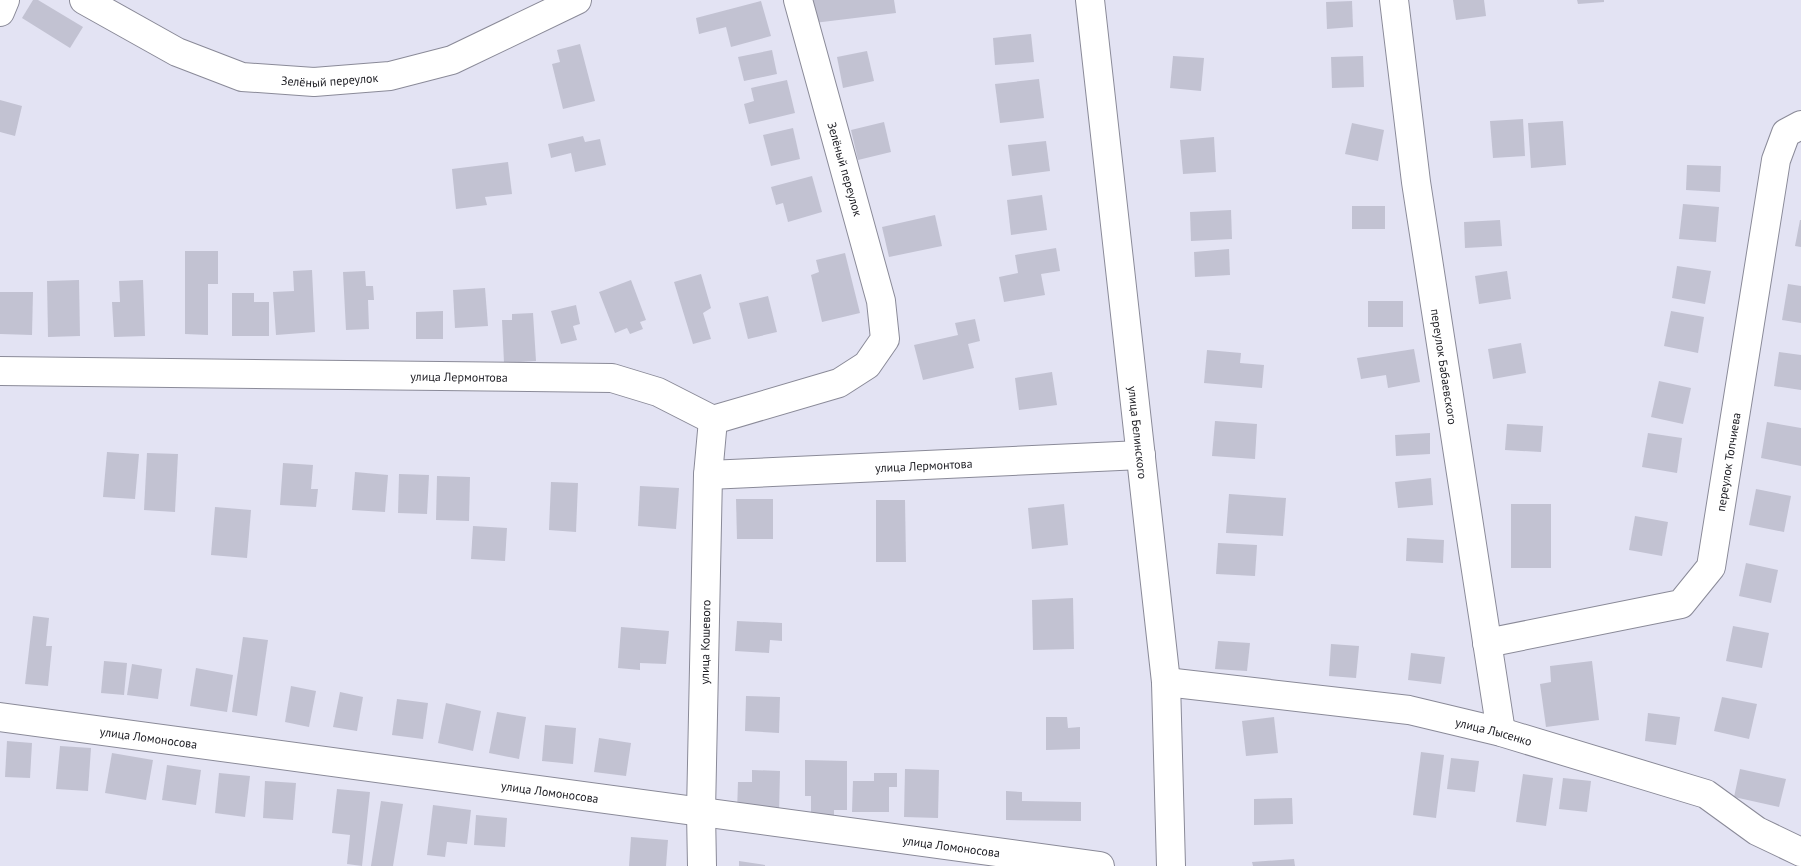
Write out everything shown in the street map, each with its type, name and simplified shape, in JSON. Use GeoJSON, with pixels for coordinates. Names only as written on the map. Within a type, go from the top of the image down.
{"type":"FeatureCollection","features":[{"type":"Feature","properties":{"kind":"street"},"geometry":{"type":"LineString","coordinates":[[0,12],[5,0]]}},
{"type":"Feature","properties":{"kind":"street","name":"Зелёный переулок"},"geometry":{"type":"LineString","coordinates":[[84,0],[177,52],[242,77],[314,82],[390,76],[452,60],[577,0]]}},
{"type":"Feature","properties":{"kind":"street","name":"Зелёный переулок"},"geometry":{"type":"LineString","coordinates":[[713,420],[839,383],[867,365],[885,339],[881,301],[798,0]]}},
{"type":"Feature","properties":{"kind":"street","name":"улица Белинского"},"geometry":{"type":"LineString","coordinates":[[1090,0],[1166,682],[1171,866]]}},
{"type":"Feature","properties":{"kind":"street","name":"переулок Бабаевского"},"geometry":{"type":"LineString","coordinates":[[1394,0],[1416,182],[1501,732]]}},
{"type":"Feature","properties":{"kind":"street","name":"переулок Топчиева"},"geometry":{"type":"LineString","coordinates":[[1487,644],[1681,604],[1711,567],[1776,160],[1786,133],[1801,125]]}},
{"type":"Feature","properties":{"kind":"street","name":"улица Лермонтова"},"geometry":{"type":"LineString","coordinates":[[0,371],[612,378],[658,392],[713,420]]}},
{"type":"Feature","properties":{"kind":"street","name":"улица Кошевого"},"geometry":{"type":"LineString","coordinates":[[702,866],[701,812],[708,475],[713,420]]}},
{"type":"Feature","properties":{"kind":"street","name":"улица Лермонтова"},"geometry":{"type":"LineString","coordinates":[[708,475],[1141,455]]}},
{"type":"Feature","properties":{"kind":"street","name":"улица Лысенко"},"geometry":{"type":"LineString","coordinates":[[1166,682],[1409,710],[1501,732],[1706,794],[1787,853]]}},
{"type":"Feature","properties":{"kind":"street","name":"улица Ломоносова"},"geometry":{"type":"LineString","coordinates":[[0,717],[1100,866]]}},
{"type":"Feature","properties":{"kind":"building"},"geometry":{"type":"Polygon","coordinates":[[[33,0],[38,0],[83,27],[70,48],[22,18],[33,0]]]}},
{"type":"Feature","properties":{"kind":"building"},"geometry":{"type":"Polygon","coordinates":[[[811,0],[894,0],[896,13],[814,23],[811,0]]]}},
{"type":"Feature","properties":{"kind":"building"},"geometry":{"type":"Polygon","coordinates":[[[1453,0],[1484,0],[1486,16],[1456,20],[1453,0]]]}},
{"type":"Feature","properties":{"kind":"building"},"geometry":{"type":"Polygon","coordinates":[[[1577,0],[1604,0],[1604,2],[1578,4],[1577,0]]]}},
{"type":"Feature","properties":{"kind":"building"},"geometry":{"type":"Polygon","coordinates":[[[761,1],[771,36],[731,47],[726,27],[699,34],[696,18],[761,1]]]}},
{"type":"Feature","properties":{"kind":"building"},"geometry":{"type":"Polygon","coordinates":[[[1352,1],[1353,27],[1327,29],[1326,2],[1352,1]]]}},
{"type":"Feature","properties":{"kind":"building"},"geometry":{"type":"Polygon","coordinates":[[[1031,34],[1034,62],[995,65],[993,38],[1031,34]]]}},
{"type":"Feature","properties":{"kind":"building"},"geometry":{"type":"Polygon","coordinates":[[[580,44],[595,101],[563,109],[552,64],[560,62],[557,50],[580,44]]]}},
{"type":"Feature","properties":{"kind":"building"},"geometry":{"type":"Polygon","coordinates":[[[772,50],[777,74],[744,81],[738,57],[772,50]]]}},
{"type":"Feature","properties":{"kind":"building"},"geometry":{"type":"Polygon","coordinates":[[[867,51],[874,81],[843,88],[837,57],[867,51]]]}},
{"type":"Feature","properties":{"kind":"building"},"geometry":{"type":"Polygon","coordinates":[[[1173,56],[1204,58],[1201,91],[1170,88],[1173,56]]]}},
{"type":"Feature","properties":{"kind":"building"},"geometry":{"type":"Polygon","coordinates":[[[1363,56],[1364,87],[1332,88],[1331,57],[1363,56]]]}},
{"type":"Feature","properties":{"kind":"building"},"geometry":{"type":"Polygon","coordinates":[[[1039,79],[1044,118],[1000,123],[995,84],[1039,79]]]}},
{"type":"Feature","properties":{"kind":"building"},"geometry":{"type":"Polygon","coordinates":[[[787,80],[795,113],[749,124],[744,104],[754,101],[751,88],[787,80]]]}},
{"type":"Feature","properties":{"kind":"building"},"geometry":{"type":"Polygon","coordinates":[[[0,100],[22,106],[15,136],[0,132],[0,100]]]}},
{"type":"Feature","properties":{"kind":"building"},"geometry":{"type":"Polygon","coordinates":[[[1523,119],[1525,156],[1493,158],[1490,121],[1523,119]]]}},
{"type":"Feature","properties":{"kind":"building"},"geometry":{"type":"Polygon","coordinates":[[[1563,121],[1566,165],[1531,168],[1528,123],[1563,121]]]}},
{"type":"Feature","properties":{"kind":"building"},"geometry":{"type":"Polygon","coordinates":[[[884,122],[891,152],[858,160],[851,130],[884,122]]]}},
{"type":"Feature","properties":{"kind":"building"},"geometry":{"type":"Polygon","coordinates":[[[1352,123],[1384,130],[1378,161],[1345,154],[1352,123]]]}},
{"type":"Feature","properties":{"kind":"building"},"geometry":{"type":"Polygon","coordinates":[[[793,128],[800,159],[771,166],[763,135],[793,128]]]}},
{"type":"Feature","properties":{"kind":"building"},"geometry":{"type":"Polygon","coordinates":[[[583,136],[585,142],[600,139],[606,165],[575,172],[571,153],[551,158],[548,144],[583,136]]]}},
{"type":"Feature","properties":{"kind":"building"},"geometry":{"type":"Polygon","coordinates":[[[1214,137],[1216,172],[1183,174],[1180,140],[1214,137]]]}},
{"type":"Feature","properties":{"kind":"building"},"geometry":{"type":"Polygon","coordinates":[[[1046,141],[1050,171],[1012,176],[1008,145],[1046,141]]]}},
{"type":"Feature","properties":{"kind":"building"},"geometry":{"type":"Polygon","coordinates":[[[508,162],[512,194],[485,197],[487,205],[456,209],[452,169],[508,162]]]}},
{"type":"Feature","properties":{"kind":"building"},"geometry":{"type":"Polygon","coordinates":[[[1687,165],[1721,166],[1720,192],[1686,190],[1687,165]]]}},
{"type":"Feature","properties":{"kind":"building"},"geometry":{"type":"Polygon","coordinates":[[[812,176],[822,212],[788,222],[783,203],[776,205],[771,187],[812,176]]]}},
{"type":"Feature","properties":{"kind":"building"},"geometry":{"type":"Polygon","coordinates":[[[1042,195],[1047,230],[1011,235],[1007,200],[1042,195]]]}},
{"type":"Feature","properties":{"kind":"building"},"geometry":{"type":"Polygon","coordinates":[[[1683,204],[1719,207],[1716,242],[1679,239],[1683,204]]]}},
{"type":"Feature","properties":{"kind":"building"},"geometry":{"type":"Polygon","coordinates":[[[1352,206],[1385,206],[1385,229],[1352,229],[1352,206]]]}},
{"type":"Feature","properties":{"kind":"building"},"geometry":{"type":"Polygon","coordinates":[[[1231,210],[1232,239],[1191,241],[1190,212],[1231,210]]]}},
{"type":"Feature","properties":{"kind":"building"},"geometry":{"type":"Polygon","coordinates":[[[935,215],[942,246],[889,257],[882,227],[935,215]]]}},
{"type":"Feature","properties":{"kind":"building"},"geometry":{"type":"Polygon","coordinates":[[[1500,220],[1502,246],[1465,248],[1464,222],[1500,220]]]}},
{"type":"Feature","properties":{"kind":"building"},"geometry":{"type":"Polygon","coordinates":[[[1801,220],[1801,247],[1795,246],[1801,220]]]}},
{"type":"Feature","properties":{"kind":"building"},"geometry":{"type":"Polygon","coordinates":[[[1056,248],[1060,271],[1041,274],[1045,295],[1004,302],[999,277],[1018,273],[1015,255],[1056,248]]]}},
{"type":"Feature","properties":{"kind":"building"},"geometry":{"type":"Polygon","coordinates":[[[1229,249],[1230,275],[1195,277],[1194,252],[1229,249]]]}},
{"type":"Feature","properties":{"kind":"building"},"geometry":{"type":"Polygon","coordinates":[[[185,251],[218,251],[218,284],[208,284],[208,335],[185,334],[185,251]]]}},
{"type":"Feature","properties":{"kind":"building"},"geometry":{"type":"Polygon","coordinates":[[[845,253],[860,313],[822,322],[811,275],[819,272],[816,260],[845,253]]]}},
{"type":"Feature","properties":{"kind":"building"},"geometry":{"type":"Polygon","coordinates":[[[1677,266],[1711,271],[1705,304],[1672,298],[1677,266]]]}},
{"type":"Feature","properties":{"kind":"building"},"geometry":{"type":"Polygon","coordinates":[[[312,270],[315,332],[276,335],[273,292],[294,291],[293,271],[312,270]]]}},
{"type":"Feature","properties":{"kind":"building"},"geometry":{"type":"Polygon","coordinates":[[[365,271],[366,286],[373,286],[374,300],[368,300],[369,329],[346,330],[343,272],[365,271]]]}},
{"type":"Feature","properties":{"kind":"building"},"geometry":{"type":"Polygon","coordinates":[[[1507,271],[1511,299],[1479,304],[1475,276],[1507,271]]]}},
{"type":"Feature","properties":{"kind":"building"},"geometry":{"type":"Polygon","coordinates":[[[701,274],[711,308],[703,313],[711,339],[693,344],[674,282],[701,274]]]}},
{"type":"Feature","properties":{"kind":"building"},"geometry":{"type":"Polygon","coordinates":[[[79,280],[80,336],[48,337],[47,281],[79,280]]]}},
{"type":"Feature","properties":{"kind":"building"},"geometry":{"type":"Polygon","coordinates":[[[143,280],[145,336],[114,337],[112,302],[120,302],[119,281],[143,280]]]}},
{"type":"Feature","properties":{"kind":"building"},"geometry":{"type":"Polygon","coordinates":[[[631,280],[646,320],[640,322],[643,329],[630,334],[627,328],[615,333],[599,292],[631,280]]]}},
{"type":"Feature","properties":{"kind":"building"},"geometry":{"type":"Polygon","coordinates":[[[1788,284],[1801,286],[1801,323],[1782,320],[1788,284]]]}},
{"type":"Feature","properties":{"kind":"building"},"geometry":{"type":"Polygon","coordinates":[[[485,288],[488,326],[455,328],[453,290],[485,288]]]}},
{"type":"Feature","properties":{"kind":"building"},"geometry":{"type":"Polygon","coordinates":[[[0,292],[33,292],[32,335],[0,334],[0,292]]]}},
{"type":"Feature","properties":{"kind":"building"},"geometry":{"type":"Polygon","coordinates":[[[232,293],[254,293],[254,302],[269,302],[269,336],[232,336],[232,293]]]}},
{"type":"Feature","properties":{"kind":"building"},"geometry":{"type":"Polygon","coordinates":[[[768,296],[777,332],[748,339],[739,303],[768,296]]]}},
{"type":"Feature","properties":{"kind":"building"},"geometry":{"type":"Polygon","coordinates":[[[1368,301],[1403,301],[1403,327],[1368,327],[1368,301]]]}},
{"type":"Feature","properties":{"kind":"building"},"geometry":{"type":"Polygon","coordinates":[[[576,305],[580,324],[573,326],[577,340],[561,344],[551,311],[576,305]]]}},
{"type":"Feature","properties":{"kind":"building"},"geometry":{"type":"Polygon","coordinates":[[[443,311],[443,339],[416,339],[416,312],[443,311]]]}},
{"type":"Feature","properties":{"kind":"building"},"geometry":{"type":"Polygon","coordinates":[[[1671,311],[1704,317],[1698,353],[1664,346],[1671,311]]]}},
{"type":"Feature","properties":{"kind":"building"},"geometry":{"type":"Polygon","coordinates":[[[533,313],[536,361],[504,363],[502,320],[512,320],[512,314],[533,313]]]}},
{"type":"Feature","properties":{"kind":"building"},"geometry":{"type":"Polygon","coordinates":[[[975,319],[980,341],[968,344],[974,368],[923,380],[914,345],[958,335],[955,323],[975,319]]]}},
{"type":"Feature","properties":{"kind":"building"},"geometry":{"type":"Polygon","coordinates":[[[1521,343],[1526,373],[1493,379],[1488,349],[1521,343]]]}},
{"type":"Feature","properties":{"kind":"building"},"geometry":{"type":"Polygon","coordinates":[[[1414,349],[1420,382],[1388,388],[1386,375],[1361,379],[1357,358],[1414,349]]]}},
{"type":"Feature","properties":{"kind":"building"},"geometry":{"type":"Polygon","coordinates":[[[1207,350],[1241,353],[1240,363],[1264,365],[1262,388],[1204,383],[1207,350]]]}},
{"type":"Feature","properties":{"kind":"building"},"geometry":{"type":"Polygon","coordinates":[[[1779,352],[1801,355],[1801,390],[1774,386],[1779,352]]]}},
{"type":"Feature","properties":{"kind":"building"},"geometry":{"type":"Polygon","coordinates":[[[1052,372],[1057,405],[1019,410],[1015,378],[1052,372]]]}},
{"type":"Feature","properties":{"kind":"building"},"geometry":{"type":"Polygon","coordinates":[[[1659,381],[1691,388],[1683,424],[1651,417],[1659,381]]]}},
{"type":"Feature","properties":{"kind":"building"},"geometry":{"type":"Polygon","coordinates":[[[1215,421],[1257,424],[1255,459],[1212,456],[1215,421]]]}},
{"type":"Feature","properties":{"kind":"building"},"geometry":{"type":"Polygon","coordinates":[[[1767,422],[1801,428],[1801,466],[1761,458],[1767,422]]]}},
{"type":"Feature","properties":{"kind":"building"},"geometry":{"type":"Polygon","coordinates":[[[1507,424],[1543,426],[1541,452],[1505,450],[1507,424]]]}},
{"type":"Feature","properties":{"kind":"building"},"geometry":{"type":"Polygon","coordinates":[[[1430,433],[1430,454],[1396,456],[1395,435],[1430,433]]]}},
{"type":"Feature","properties":{"kind":"building"},"geometry":{"type":"Polygon","coordinates":[[[1648,433],[1682,438],[1677,473],[1642,467],[1648,433]]]}},
{"type":"Feature","properties":{"kind":"building"},"geometry":{"type":"Polygon","coordinates":[[[107,452],[139,454],[135,499],[103,497],[107,452]]]}},
{"type":"Feature","properties":{"kind":"building"},"geometry":{"type":"Polygon","coordinates":[[[147,453],[178,454],[175,512],[144,510],[147,453]]]}},
{"type":"Feature","properties":{"kind":"building"},"geometry":{"type":"Polygon","coordinates":[[[283,463],[313,465],[311,489],[318,489],[316,507],[280,505],[283,463]]]}},
{"type":"Feature","properties":{"kind":"building"},"geometry":{"type":"Polygon","coordinates":[[[355,472],[388,475],[385,512],[352,510],[355,472]]]}},
{"type":"Feature","properties":{"kind":"building"},"geometry":{"type":"Polygon","coordinates":[[[399,474],[429,475],[427,514],[398,513],[399,474]]]}},
{"type":"Feature","properties":{"kind":"building"},"geometry":{"type":"Polygon","coordinates":[[[437,476],[470,477],[469,521],[436,520],[437,476]]]}},
{"type":"Feature","properties":{"kind":"building"},"geometry":{"type":"Polygon","coordinates":[[[1431,478],[1433,505],[1398,508],[1395,482],[1431,478]]]}},
{"type":"Feature","properties":{"kind":"building"},"geometry":{"type":"Polygon","coordinates":[[[551,482],[578,483],[576,532],[549,530],[551,482]]]}},
{"type":"Feature","properties":{"kind":"building"},"geometry":{"type":"Polygon","coordinates":[[[640,486],[679,488],[676,529],[638,526],[640,486]]]}},
{"type":"Feature","properties":{"kind":"building"},"geometry":{"type":"Polygon","coordinates":[[[1756,489],[1791,496],[1784,532],[1749,525],[1756,489]]]}},
{"type":"Feature","properties":{"kind":"building"},"geometry":{"type":"Polygon","coordinates":[[[1229,494],[1286,498],[1283,536],[1226,533],[1229,494]]]}},
{"type":"Feature","properties":{"kind":"building"},"geometry":{"type":"Polygon","coordinates":[[[736,499],[773,499],[773,539],[737,539],[736,499]]]}},
{"type":"Feature","properties":{"kind":"building"},"geometry":{"type":"Polygon","coordinates":[[[876,500],[905,500],[906,562],[876,562],[876,500]]]}},
{"type":"Feature","properties":{"kind":"building"},"geometry":{"type":"Polygon","coordinates":[[[1064,504],[1068,545],[1032,549],[1028,508],[1064,504]]]}},
{"type":"Feature","properties":{"kind":"building"},"geometry":{"type":"Polygon","coordinates":[[[1511,504],[1551,504],[1551,568],[1511,568],[1511,504]]]}},
{"type":"Feature","properties":{"kind":"building"},"geometry":{"type":"Polygon","coordinates":[[[215,507],[251,510],[247,558],[211,555],[215,507]]]}},
{"type":"Feature","properties":{"kind":"building"},"geometry":{"type":"Polygon","coordinates":[[[1635,516],[1668,522],[1662,556],[1629,550],[1635,516]]]}},
{"type":"Feature","properties":{"kind":"building"},"geometry":{"type":"Polygon","coordinates":[[[473,526],[507,528],[505,561],[471,559],[473,526]]]}},
{"type":"Feature","properties":{"kind":"building"},"geometry":{"type":"Polygon","coordinates":[[[1407,538],[1444,540],[1443,563],[1406,561],[1407,538]]]}},
{"type":"Feature","properties":{"kind":"building"},"geometry":{"type":"Polygon","coordinates":[[[1218,543],[1257,545],[1255,576],[1216,574],[1218,543]]]}},
{"type":"Feature","properties":{"kind":"building"},"geometry":{"type":"Polygon","coordinates":[[[1746,563],[1778,570],[1771,603],[1739,596],[1746,563]]]}},
{"type":"Feature","properties":{"kind":"building"},"geometry":{"type":"Polygon","coordinates":[[[1073,598],[1074,649],[1033,650],[1032,600],[1073,598]]]}},
{"type":"Feature","properties":{"kind":"building"},"geometry":{"type":"Polygon","coordinates":[[[33,616],[49,618],[46,646],[52,646],[48,686],[25,684],[33,616]]]}},
{"type":"Feature","properties":{"kind":"building"},"geometry":{"type":"Polygon","coordinates":[[[737,621],[782,623],[782,641],[770,640],[769,653],[735,651],[737,621]]]}},
{"type":"Feature","properties":{"kind":"building"},"geometry":{"type":"Polygon","coordinates":[[[1733,626],[1769,633],[1762,668],[1726,661],[1733,626]]]}},
{"type":"Feature","properties":{"kind":"building"},"geometry":{"type":"Polygon","coordinates":[[[621,627],[669,631],[666,664],[640,663],[640,670],[618,668],[621,627]]]}},
{"type":"Feature","properties":{"kind":"building"},"geometry":{"type":"Polygon","coordinates":[[[243,637],[268,640],[257,716],[232,712],[243,637]]]}},
{"type":"Feature","properties":{"kind":"building"},"geometry":{"type":"Polygon","coordinates":[[[1218,641],[1250,643],[1247,671],[1215,669],[1218,641]]]}},
{"type":"Feature","properties":{"kind":"building"},"geometry":{"type":"Polygon","coordinates":[[[1331,644],[1359,646],[1356,678],[1329,676],[1331,644]]]}},
{"type":"Feature","properties":{"kind":"building"},"geometry":{"type":"Polygon","coordinates":[[[1411,653],[1445,657],[1441,684],[1408,680],[1411,653]]]}},
{"type":"Feature","properties":{"kind":"building"},"geometry":{"type":"Polygon","coordinates":[[[104,661],[127,663],[124,695],[101,693],[104,661]]]}},
{"type":"Feature","properties":{"kind":"building"},"geometry":{"type":"Polygon","coordinates":[[[1592,661],[1599,720],[1546,727],[1540,684],[1551,682],[1550,666],[1592,661]]]}},
{"type":"Feature","properties":{"kind":"building"},"geometry":{"type":"Polygon","coordinates":[[[132,664],[162,669],[158,699],[127,695],[132,664]]]}},
{"type":"Feature","properties":{"kind":"building"},"geometry":{"type":"Polygon","coordinates":[[[196,668],[233,675],[227,712],[190,706],[196,668]]]}},
{"type":"Feature","properties":{"kind":"building"},"geometry":{"type":"Polygon","coordinates":[[[291,686],[316,691],[309,727],[285,722],[291,686]]]}},
{"type":"Feature","properties":{"kind":"building"},"geometry":{"type":"Polygon","coordinates":[[[340,692],[363,697],[357,731],[333,727],[340,692]]]}},
{"type":"Feature","properties":{"kind":"building"},"geometry":{"type":"Polygon","coordinates":[[[746,696],[780,697],[779,733],[745,731],[746,696]]]}},
{"type":"Feature","properties":{"kind":"building"},"geometry":{"type":"Polygon","coordinates":[[[1722,697],[1757,704],[1749,739],[1714,731],[1722,697]]]}},
{"type":"Feature","properties":{"kind":"building"},"geometry":{"type":"Polygon","coordinates":[[[397,699],[428,703],[423,739],[392,735],[397,699]]]}},
{"type":"Feature","properties":{"kind":"building"},"geometry":{"type":"Polygon","coordinates":[[[446,703],[481,711],[473,751],[438,743],[446,703]]]}},
{"type":"Feature","properties":{"kind":"building"},"geometry":{"type":"Polygon","coordinates":[[[497,712],[526,717],[519,759],[489,753],[497,712]]]}},
{"type":"Feature","properties":{"kind":"building"},"geometry":{"type":"Polygon","coordinates":[[[1648,713],[1680,717],[1676,745],[1645,741],[1648,713]]]}},
{"type":"Feature","properties":{"kind":"building"},"geometry":{"type":"Polygon","coordinates":[[[1046,717],[1067,717],[1068,728],[1080,727],[1080,749],[1046,750],[1046,717]]]}},
{"type":"Feature","properties":{"kind":"building"},"geometry":{"type":"Polygon","coordinates":[[[1274,717],[1278,753],[1246,756],[1242,721],[1274,717]]]}},
{"type":"Feature","properties":{"kind":"building"},"geometry":{"type":"Polygon","coordinates":[[[545,725],[576,728],[573,764],[542,761],[545,725]]]}},
{"type":"Feature","properties":{"kind":"building"},"geometry":{"type":"Polygon","coordinates":[[[599,738],[631,743],[626,776],[594,772],[599,738]]]}},
{"type":"Feature","properties":{"kind":"building"},"geometry":{"type":"Polygon","coordinates":[[[7,741],[32,743],[30,778],[5,777],[7,741]]]}},
{"type":"Feature","properties":{"kind":"building"},"geometry":{"type":"Polygon","coordinates":[[[60,746],[91,748],[88,791],[56,789],[60,746]]]}},
{"type":"Feature","properties":{"kind":"building"},"geometry":{"type":"Polygon","coordinates":[[[1421,752],[1444,755],[1436,818],[1413,815],[1421,752]]]}},
{"type":"Feature","properties":{"kind":"building"},"geometry":{"type":"Polygon","coordinates":[[[112,753],[153,760],[146,800],[105,793],[112,753]]]}},
{"type":"Feature","properties":{"kind":"building"},"geometry":{"type":"Polygon","coordinates":[[[1451,758],[1479,761],[1475,792],[1447,789],[1451,758]]]}},
{"type":"Feature","properties":{"kind":"building"},"geometry":{"type":"Polygon","coordinates":[[[805,760],[847,761],[847,810],[834,810],[834,817],[811,817],[811,796],[805,796],[805,760]]]}},
{"type":"Feature","properties":{"kind":"building"},"geometry":{"type":"Polygon","coordinates":[[[167,765],[201,770],[196,805],[162,800],[167,765]]]}},
{"type":"Feature","properties":{"kind":"building"},"geometry":{"type":"Polygon","coordinates":[[[905,769],[939,770],[938,818],[904,817],[905,769]]]}},
{"type":"Feature","properties":{"kind":"building"},"geometry":{"type":"Polygon","coordinates":[[[1740,769],[1786,779],[1779,807],[1734,797],[1740,769]]]}},
{"type":"Feature","properties":{"kind":"building"},"geometry":{"type":"Polygon","coordinates":[[[752,770],[780,771],[779,813],[737,811],[738,782],[752,782],[752,770]]]}},
{"type":"Feature","properties":{"kind":"building"},"geometry":{"type":"Polygon","coordinates":[[[219,773],[250,776],[245,817],[215,813],[219,773]]]}},
{"type":"Feature","properties":{"kind":"building"},"geometry":{"type":"Polygon","coordinates":[[[874,773],[897,773],[897,787],[889,787],[889,812],[852,812],[853,781],[874,781],[874,773]]]}},
{"type":"Feature","properties":{"kind":"building"},"geometry":{"type":"Polygon","coordinates":[[[1523,774],[1553,778],[1546,826],[1516,822],[1523,774]]]}},
{"type":"Feature","properties":{"kind":"building"},"geometry":{"type":"Polygon","coordinates":[[[1563,778],[1591,781],[1587,812],[1559,809],[1563,778]]]}},
{"type":"Feature","properties":{"kind":"building"},"geometry":{"type":"Polygon","coordinates":[[[265,781],[296,783],[293,820],[263,818],[265,781]]]}},
{"type":"Feature","properties":{"kind":"building"},"geometry":{"type":"Polygon","coordinates":[[[337,789],[370,792],[362,866],[347,864],[350,835],[332,833],[337,789]]]}},
{"type":"Feature","properties":{"kind":"building"},"geometry":{"type":"Polygon","coordinates":[[[1006,791],[1022,792],[1022,801],[1081,802],[1081,821],[1006,820],[1006,791]]]}},
{"type":"Feature","properties":{"kind":"building"},"geometry":{"type":"Polygon","coordinates":[[[1292,798],[1293,824],[1254,825],[1254,799],[1292,798]]]}},
{"type":"Feature","properties":{"kind":"building"},"geometry":{"type":"Polygon","coordinates":[[[381,801],[403,804],[393,866],[371,866],[381,801]]]}},
{"type":"Feature","properties":{"kind":"building"},"geometry":{"type":"Polygon","coordinates":[[[433,805],[471,810],[467,844],[447,842],[445,857],[427,855],[433,805]]]}},
{"type":"Feature","properties":{"kind":"building"},"geometry":{"type":"Polygon","coordinates":[[[476,815],[507,818],[505,847],[474,845],[476,815]]]}},
{"type":"Feature","properties":{"kind":"building"},"geometry":{"type":"Polygon","coordinates":[[[631,837],[668,840],[666,866],[629,866],[631,837]]]}},
{"type":"Feature","properties":{"kind":"building"},"geometry":{"type":"Polygon","coordinates":[[[1294,859],[1295,866],[1253,866],[1252,862],[1294,859]]]}},
{"type":"Feature","properties":{"kind":"building"},"geometry":{"type":"Polygon","coordinates":[[[739,861],[765,865],[765,866],[739,866],[739,861]]]}}]}
